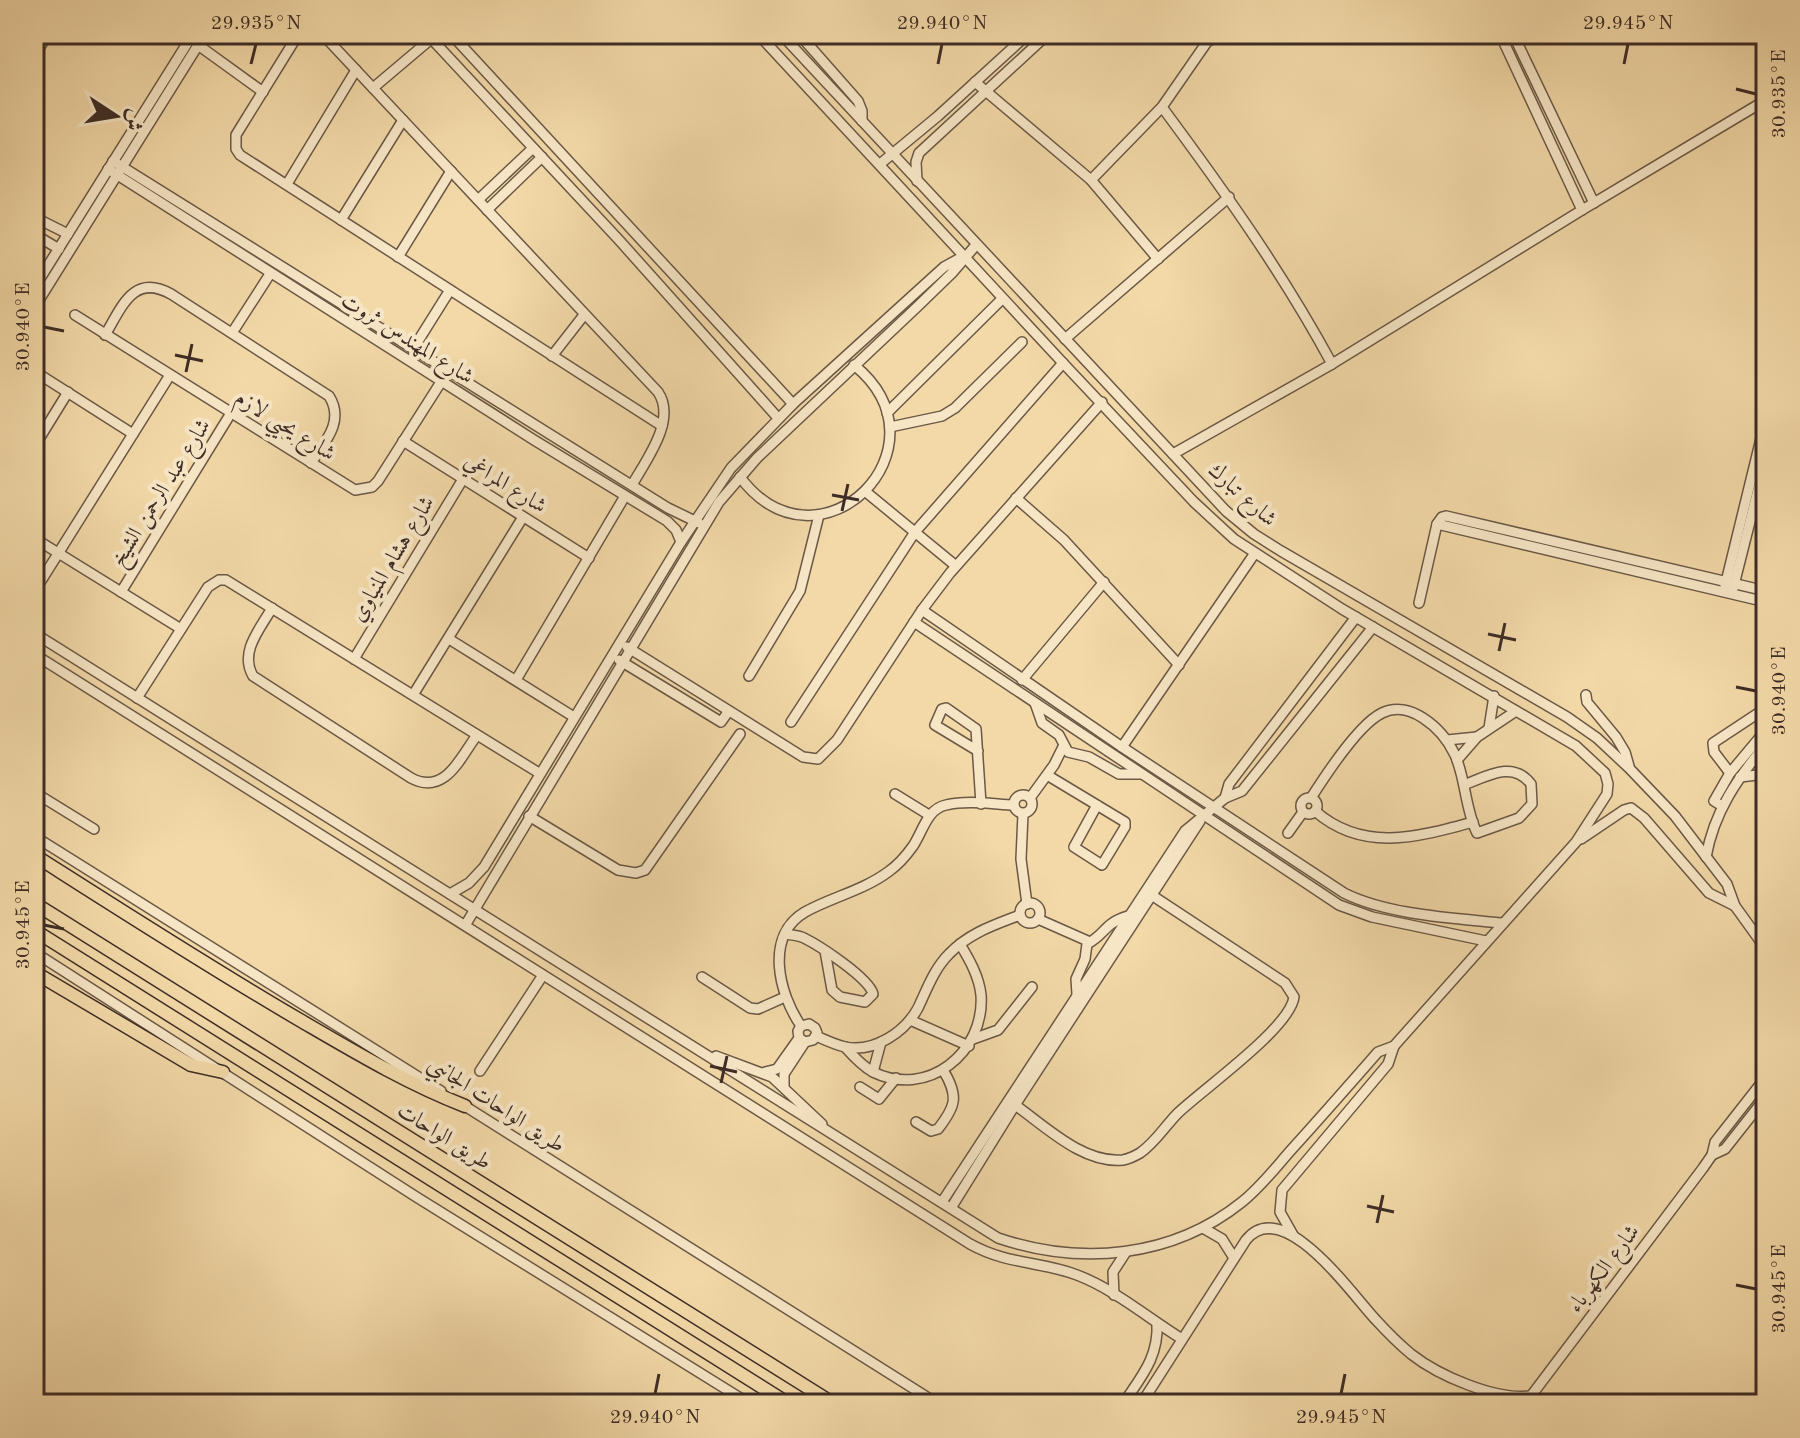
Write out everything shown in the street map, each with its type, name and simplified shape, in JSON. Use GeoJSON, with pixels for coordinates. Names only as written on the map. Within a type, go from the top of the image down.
{"type":"FeatureCollection","features":[{"type":"Feature","properties":{"kind":"highway"},"geometry":{"type":"LineString","coordinates":[[34,855],[222,974],[375,1064],[465,1106]]}},
{"type":"Feature","properties":{"kind":"highway","name":"طريق الواحات"},"geometry":{"type":"LineString","coordinates":[[34,903],[834,1404]]}},
{"type":"Feature","properties":{"kind":"highway","name":"طريق الواحات"},"geometry":{"type":"LineString","coordinates":[[34,930],[789,1404]]}},
{"type":"Feature","properties":{"kind":"highway"},"geometry":{"type":"LineString","coordinates":[[34,972],[191,1065],[223,1072]]}},
{"type":"Feature","properties":{"kind":"street"},"geometry":{"type":"LineString","coordinates":[[34,57],[48,34]]}},
{"type":"Feature","properties":{"kind":"street"},"geometry":{"type":"LineString","coordinates":[[34,308],[193,34]]}},
{"type":"Feature","properties":{"kind":"street"},"geometry":{"type":"LineString","coordinates":[[34,288],[205,34]]}},
{"type":"Feature","properties":{"kind":"street"},"geometry":{"type":"LineString","coordinates":[[632,485],[662,426],[665,408],[658,392],[326,38],[311,34],[296,38],[236,135],[236,149],[246,159],[662,426]]}},
{"type":"Feature","properties":{"kind":"street"},"geometry":{"type":"LineString","coordinates":[[451,34],[793,404]]}},
{"type":"Feature","properties":{"kind":"street","name":"شارع تبارك"},"geometry":{"type":"LineString","coordinates":[[758,34],[1002,299],[1194,502],[1234,539],[1342,609],[1576,746],[1605,773],[1607,794],[1576,842]]}},
{"type":"Feature","properties":{"kind":"street","name":"شارع تبارك"},"geometry":{"type":"LineString","coordinates":[[781,34],[1226,511],[1254,534],[1289,556],[1583,727],[1629,768],[1675,816],[1730,888],[1735,906],[1766,949]]}},
{"type":"Feature","properties":{"kind":"street"},"geometry":{"type":"LineString","coordinates":[[799,34],[858,101],[862,121]]}},
{"type":"Feature","properties":{"kind":"street"},"geometry":{"type":"LineString","coordinates":[[808,44],[818,34]]}},
{"type":"Feature","properties":{"kind":"street"},"geometry":{"type":"LineString","coordinates":[[880,164],[1028,34]]}},
{"type":"Feature","properties":{"kind":"street"},"geometry":{"type":"LineString","coordinates":[[917,181],[919,153],[1048,34]]}},
{"type":"Feature","properties":{"kind":"street"},"geometry":{"type":"LineString","coordinates":[[1091,180],[1162,107],[1207,42],[1223,34]]}},
{"type":"Feature","properties":{"kind":"street"},"geometry":{"type":"LineString","coordinates":[[1500,34],[1582,210]]}},
{"type":"Feature","properties":{"kind":"street"},"geometry":{"type":"LineString","coordinates":[[1513,34],[1594,203]]}},
{"type":"Feature","properties":{"kind":"street"},"geometry":{"type":"LineString","coordinates":[[373,88],[429,36],[778,418]]}},
{"type":"Feature","properties":{"kind":"street"},"geometry":{"type":"LineString","coordinates":[[198,45],[263,92]]}},
{"type":"Feature","properties":{"kind":"street"},"geometry":{"type":"LineString","coordinates":[[465,75],[478,63]]}},
{"type":"Feature","properties":{"kind":"street"},"geometry":{"type":"LineString","coordinates":[[287,184],[356,70]]}},
{"type":"Feature","properties":{"kind":"street"},"geometry":{"type":"LineString","coordinates":[[975,82],[1091,180],[1158,259]]}},
{"type":"Feature","properties":{"kind":"street"},"geometry":{"type":"LineString","coordinates":[[1173,454],[1332,364],[1766,100]]}},
{"type":"Feature","properties":{"kind":"street"},"geometry":{"type":"LineString","coordinates":[[1162,107],[1229,197],[1283,278],[1332,364]]}},
{"type":"Feature","properties":{"kind":"street"},"geometry":{"type":"LineString","coordinates":[[341,220],[403,120]]}},
{"type":"Feature","properties":{"kind":"street"},"geometry":{"type":"LineString","coordinates":[[478,200],[533,148]]}},
{"type":"Feature","properties":{"kind":"street"},"geometry":{"type":"LineString","coordinates":[[487,210],[542,157]]}},
{"type":"Feature","properties":{"kind":"street","name":"شارع المهندس ثروت"},"geometry":{"type":"LineString","coordinates":[[115,168],[270,274],[667,521],[676,530],[681,542]]}},
{"type":"Feature","properties":{"kind":"street","name":"شارع المهندس ثروت"},"geometry":{"type":"LineString","coordinates":[[115,168],[674,511],[699,523]]}},
{"type":"Feature","properties":{"kind":"street"},"geometry":{"type":"LineString","coordinates":[[398,257],[451,171]]}},
{"type":"Feature","properties":{"kind":"street"},"geometry":{"type":"LineString","coordinates":[[1065,339],[1229,197]]}},
{"type":"Feature","properties":{"kind":"street"},"geometry":{"type":"LineString","coordinates":[[34,217],[68,234]]}},
{"type":"Feature","properties":{"kind":"street"},"geometry":{"type":"LineString","coordinates":[[34,234],[59,249]]}},
{"type":"Feature","properties":{"kind":"street"},"geometry":{"type":"LineString","coordinates":[[450,894],[469,883],[484,867],[681,542],[740,477],[952,273],[976,245]]}},
{"type":"Feature","properties":{"kind":"street"},"geometry":{"type":"LineString","coordinates":[[466,924],[631,649],[731,468],[793,404],[944,267],[964,256]]}},
{"type":"Feature","properties":{"kind":"street"},"geometry":{"type":"LineString","coordinates":[[232,333],[270,274]]}},
{"type":"Feature","properties":{"kind":"street"},"geometry":{"type":"LineString","coordinates":[[105,335],[129,295],[145,287],[171,294],[321,390],[334,404],[335,423],[311,463]]}},
{"type":"Feature","properties":{"kind":"street"},"geometry":{"type":"LineString","coordinates":[[413,349],[450,290]]}},
{"type":"Feature","properties":{"kind":"street"},"geometry":{"type":"LineString","coordinates":[[887,413],[1002,299]]}},
{"type":"Feature","properties":{"kind":"street","name":"شارع يحيي لازم"},"geometry":{"type":"LineString","coordinates":[[75,315],[355,490],[364,490],[378,481],[441,382]]}},
{"type":"Feature","properties":{"kind":"street"},"geometry":{"type":"LineString","coordinates":[[552,356],[584,315]]}},
{"type":"Feature","properties":{"kind":"street"},"geometry":{"type":"LineString","coordinates":[[1033,331],[1045,319]]}},
{"type":"Feature","properties":{"kind":"street"},"geometry":{"type":"LineString","coordinates":[[890,427],[942,416],[955,408],[1022,342]]}},
{"type":"Feature","properties":{"kind":"street"},"geometry":{"type":"LineString","coordinates":[[426,372],[433,361]]}},
{"type":"Feature","properties":{"kind":"street"},"geometry":{"type":"LineString","coordinates":[[791,722],[915,532],[1063,363]]}},
{"type":"Feature","properties":{"kind":"street"},"geometry":{"type":"LineString","coordinates":[[740,477],[751,492],[765,503],[794,514],[819,515],[841,509],[866,492],[885,461],[890,427],[887,413],[872,382],[854,365]]}},
{"type":"Feature","properties":{"kind":"street"},"geometry":{"type":"LineString","coordinates":[[34,371],[133,434]]}},
{"type":"Feature","properties":{"kind":"street"},"geometry":{"type":"LineString","coordinates":[[34,592],[170,375]]}},
{"type":"Feature","properties":{"kind":"street"},"geometry":{"type":"LineString","coordinates":[[34,447],[68,392]]}},
{"type":"Feature","properties":{"kind":"street"},"geometry":{"type":"LineString","coordinates":[[620,643],[803,757],[818,759],[837,740],[922,610],[956,566],[1102,402]]}},
{"type":"Feature","properties":{"kind":"street","name":"شارع عبد الرحمن الشيخ"},"geometry":{"type":"LineString","coordinates":[[121,592],[231,413]]}},
{"type":"Feature","properties":{"kind":"street"},"geometry":{"type":"LineString","coordinates":[[1730,587],[1766,418]]}},
{"type":"Feature","properties":{"kind":"street","name":"شارع المراغي"},"geometry":{"type":"LineString","coordinates":[[403,441],[589,558]]}},
{"type":"Feature","properties":{"kind":"street"},"geometry":{"type":"LineString","coordinates":[[1730,587],[1766,458]]}},
{"type":"Feature","properties":{"kind":"street","name":"شارع هشام المنياوي"},"geometry":{"type":"LineString","coordinates":[[354,659],[463,479]]}},
{"type":"Feature","properties":{"kind":"street"},"geometry":{"type":"LineString","coordinates":[[866,492],[956,566]]}},
{"type":"Feature","properties":{"kind":"street"},"geometry":{"type":"LineString","coordinates":[[516,680],[625,496]]}},
{"type":"Feature","properties":{"kind":"street"},"geometry":{"type":"LineString","coordinates":[[1016,498],[1064,540],[1179,665]]}},
{"type":"Feature","properties":{"kind":"street"},"geometry":{"type":"LineString","coordinates":[[667,521],[674,511]]}},
{"type":"Feature","properties":{"kind":"street"},"geometry":{"type":"LineString","coordinates":[[749,676],[800,591],[819,515]]}},
{"type":"Feature","properties":{"kind":"street"},"geometry":{"type":"LineString","coordinates":[[413,695],[523,517]]}},
{"type":"Feature","properties":{"kind":"street"},"geometry":{"type":"LineString","coordinates":[[1419,603],[1437,524],[1442,517],[1730,587],[1766,591]]}},
{"type":"Feature","properties":{"kind":"street"},"geometry":{"type":"LineString","coordinates":[[34,538],[181,629]]}},
{"type":"Feature","properties":{"kind":"street"},"geometry":{"type":"LineString","coordinates":[[1122,747],[1255,553]]}},
{"type":"Feature","properties":{"kind":"street"},"geometry":{"type":"LineString","coordinates":[[966,555],[974,562]]}},
{"type":"Feature","properties":{"kind":"street"},"geometry":{"type":"LineString","coordinates":[[1279,570],[1289,556]]}},
{"type":"Feature","properties":{"kind":"street"},"geometry":{"type":"LineString","coordinates":[[137,698],[208,587],[219,580],[233,583],[539,773]]}},
{"type":"Feature","properties":{"kind":"street"},"geometry":{"type":"LineString","coordinates":[[1022,680],[1104,582]]}},
{"type":"Feature","properties":{"kind":"street"},"geometry":{"type":"LineString","coordinates":[[1730,587],[1766,602]]}},
{"type":"Feature","properties":{"kind":"street"},"geometry":{"type":"LineString","coordinates":[[1342,609],[1352,593]]}},
{"type":"Feature","properties":{"kind":"street"},"geometry":{"type":"LineString","coordinates":[[272,608],[247,656],[253,676],[411,778],[433,783],[447,777],[477,735]]}},
{"type":"Feature","properties":{"kind":"street"},"geometry":{"type":"LineString","coordinates":[[922,610],[1105,736],[1352,897],[1417,912],[1502,923]]}},
{"type":"Feature","properties":{"kind":"street"},"geometry":{"type":"LineString","coordinates":[[1225,798],[1229,784],[1356,617]]}},
{"type":"Feature","properties":{"kind":"street"},"geometry":{"type":"LineString","coordinates":[[914,622],[1331,900],[1355,912],[1486,941]]}},
{"type":"Feature","properties":{"kind":"street"},"geometry":{"type":"LineString","coordinates":[[951,1208],[1077,994],[1185,831],[1225,798],[1242,791],[1373,627]]}},
{"type":"Feature","properties":{"kind":"street"},"geometry":{"type":"LineString","coordinates":[[34,633],[998,1238],[1053,1253],[1091,1255],[1126,1252],[1161,1244],[1203,1228],[1256,1190],[1378,1052],[1394,1046]]}},
{"type":"Feature","properties":{"kind":"street"},"geometry":{"type":"LineString","coordinates":[[449,639],[574,717]]}},
{"type":"Feature","properties":{"kind":"street"},"geometry":{"type":"LineString","coordinates":[[1437,663],[1446,648]]}},
{"type":"Feature","properties":{"kind":"street"},"geometry":{"type":"LineString","coordinates":[[34,654],[980,1250],[1017,1263],[1077,1275],[1182,1339]]}},
{"type":"Feature","properties":{"kind":"street"},"geometry":{"type":"LineString","coordinates":[[612,656],[721,722],[728,712]]}},
{"type":"Feature","properties":{"kind":"street"},"geometry":{"type":"LineString","coordinates":[[1586,695],[1587,702],[1621,744],[1629,768]]}},
{"type":"Feature","properties":{"kind":"street"},"geometry":{"type":"LineString","coordinates":[[1489,728],[1494,696]]}},
{"type":"Feature","properties":{"kind":"street"},"geometry":{"type":"LineString","coordinates":[[1023,814],[1032,808],[1030,798],[1063,747],[1062,739],[1042,723],[1035,703]]}},
{"type":"Feature","properties":{"kind":"street"},"geometry":{"type":"LineString","coordinates":[[978,751],[935,725],[942,709],[946,708],[974,726],[978,751],[981,804]]}},
{"type":"Feature","properties":{"kind":"street"},"geometry":{"type":"LineString","coordinates":[[1766,708],[1713,743],[1714,752],[1735,775],[1766,774]]}},
{"type":"Feature","properties":{"kind":"street"},"geometry":{"type":"LineString","coordinates":[[1311,798],[1317,805],[1309,815],[1303,812],[1301,804],[1311,798],[1343,753],[1380,714],[1401,709],[1411,711],[1432,724],[1447,740],[1457,760],[1473,822],[1479,834],[1519,818],[1532,804],[1533,794],[1525,776],[1507,770],[1464,785]]}},
{"type":"Feature","properties":{"kind":"street"},"geometry":{"type":"LineString","coordinates":[[1457,760],[1477,737],[1516,711]]}},
{"type":"Feature","properties":{"kind":"street"},"geometry":{"type":"LineString","coordinates":[[1271,730],[1282,738]]}},
{"type":"Feature","properties":{"kind":"street"},"geometry":{"type":"LineString","coordinates":[[1706,857],[1718,804],[1766,730]]}},
{"type":"Feature","properties":{"kind":"street"},"geometry":{"type":"LineString","coordinates":[[529,816],[618,870],[636,873],[645,870],[740,734]]}},
{"type":"Feature","properties":{"kind":"street"},"geometry":{"type":"LineString","coordinates":[[1098,746],[1105,736]]}},
{"type":"Feature","properties":{"kind":"street"},"geometry":{"type":"LineString","coordinates":[[1447,740],[1477,737]]}},
{"type":"Feature","properties":{"kind":"street"},"geometry":{"type":"LineString","coordinates":[[1735,775],[1766,744]]}},
{"type":"Feature","properties":{"kind":"street"},"geometry":{"type":"LineString","coordinates":[[1063,747],[1119,774],[1140,774]]}},
{"type":"Feature","properties":{"kind":"street"},"geometry":{"type":"LineString","coordinates":[[1054,765],[1073,754]]}},
{"type":"Feature","properties":{"kind":"street"},"geometry":{"type":"LineString","coordinates":[[1047,775],[1097,805],[1126,824],[1102,865],[1074,847],[1097,805]]}},
{"type":"Feature","properties":{"kind":"street"},"geometry":{"type":"LineString","coordinates":[[34,792],[94,829]]}},
{"type":"Feature","properties":{"kind":"street"},"geometry":{"type":"LineString","coordinates":[[895,794],[929,815]]}},
{"type":"Feature","properties":{"kind":"street"},"geometry":{"type":"LineString","coordinates":[[1014,805],[1021,795],[1030,798]]}},
{"type":"Feature","properties":{"kind":"street"},"geometry":{"type":"LineString","coordinates":[[801,1026],[785,997],[779,965],[785,934],[804,913],[868,885],[897,864],[915,843],[929,815],[946,805],[1014,805]]}},
{"type":"Feature","properties":{"kind":"street"},"geometry":{"type":"LineString","coordinates":[[1014,805],[1016,811],[1023,814]]}},
{"type":"Feature","properties":{"kind":"street","name":"شارع تبارك"},"geometry":{"type":"LineString","coordinates":[[1576,842],[1631,808],[1644,818],[1709,893],[1735,906]]}},
{"type":"Feature","properties":{"kind":"street"},"geometry":{"type":"LineString","coordinates":[[308,828],[318,811]]}},
{"type":"Feature","properties":{"kind":"street"},"geometry":{"type":"LineString","coordinates":[[1315,811],[1345,831],[1381,839],[1419,835],[1473,822]]}},
{"type":"Feature","properties":{"kind":"street"},"geometry":{"type":"LineString","coordinates":[[1288,833],[1303,812]]}},
{"type":"Feature","properties":{"kind":"street"},"geometry":{"type":"LineString","coordinates":[[1023,814],[1021,859],[1027,904]]}},
{"type":"Feature","properties":{"kind":"street"},"geometry":{"type":"LineString","coordinates":[[942,1202],[1015,1105],[1203,816]]}},
{"type":"Feature","properties":{"kind":"street","name":"طريق الواحات الجانبي"},"geometry":{"type":"LineString","coordinates":[[34,836],[938,1404]]}},
{"type":"Feature","properties":{"kind":"street"},"geometry":{"type":"LineString","coordinates":[[1295,1238],[1280,1212],[1282,1190],[1388,1064],[1394,1046],[1576,842]]}},
{"type":"Feature","properties":{"kind":"street"},"geometry":{"type":"LineString","coordinates":[[1015,1105],[1083,1152],[1113,1159],[1132,1157],[1148,1146],[1177,1114],[1260,1043],[1293,1005],[1291,989],[1285,983],[1153,896]]}},
{"type":"Feature","properties":{"kind":"street"},"geometry":{"type":"LineString","coordinates":[[1020,915],[1022,907],[1027,904],[1038,907],[1038,919]]}},
{"type":"Feature","properties":{"kind":"street"},"geometry":{"type":"LineString","coordinates":[[1020,915],[1027,923],[1038,919]]}},
{"type":"Feature","properties":{"kind":"street"},"geometry":{"type":"LineString","coordinates":[[845,1047],[869,1046],[893,1036],[910,1020],[938,967],[960,944],[983,930],[1020,915]]}},
{"type":"Feature","properties":{"kind":"street"},"geometry":{"type":"LineString","coordinates":[[1077,994],[1076,979],[1087,946],[1111,921],[1129,916]]}},
{"type":"Feature","properties":{"kind":"street"},"geometry":{"type":"LineString","coordinates":[[1038,919],[1087,946]]}},
{"type":"Feature","properties":{"kind":"street"},"geometry":{"type":"LineString","coordinates":[[785,934],[800,936],[825,951],[870,986],[873,994],[869,1000],[865,1002],[840,997],[832,990],[825,951]]}},
{"type":"Feature","properties":{"kind":"street"},"geometry":{"type":"LineString","coordinates":[[960,944],[977,976],[981,991],[981,1009],[971,1042]]}},
{"type":"Feature","properties":{"kind":"street"},"geometry":{"type":"LineString","coordinates":[[34,952],[418,1198],[750,1404]]}},
{"type":"Feature","properties":{"kind":"street"},"geometry":{"type":"LineString","coordinates":[[480,1071],[543,975]]}},
{"type":"Feature","properties":{"kind":"street"},"geometry":{"type":"LineString","coordinates":[[702,977],[750,1008],[758,1009],[785,997]]}},
{"type":"Feature","properties":{"kind":"street"},"geometry":{"type":"LineString","coordinates":[[816,1036],[845,1047],[873,1072],[896,1078],[921,1077],[943,1070],[971,1042],[998,1030],[1032,987]]}},
{"type":"Feature","properties":{"kind":"street"},"geometry":{"type":"LineString","coordinates":[[615,1020],[625,1002]]}},
{"type":"Feature","properties":{"kind":"street"},"geometry":{"type":"LineString","coordinates":[[910,1020],[971,1042]]}},
{"type":"Feature","properties":{"kind":"street"},"geometry":{"type":"LineString","coordinates":[[802,1040],[798,1031],[801,1026],[814,1026],[816,1036]]}},
{"type":"Feature","properties":{"kind":"street"},"geometry":{"type":"LineString","coordinates":[[802,1040],[811,1042],[816,1036]]}},
{"type":"Feature","properties":{"kind":"street"},"geometry":{"type":"LineString","coordinates":[[765,1072],[777,1069],[802,1040]]}},
{"type":"Feature","properties":{"kind":"street"},"geometry":{"type":"LineString","coordinates":[[784,1087],[784,1074],[802,1040]]}},
{"type":"Feature","properties":{"kind":"street"},"geometry":{"type":"LineString","coordinates":[[873,1072],[881,1042]]}},
{"type":"Feature","properties":{"kind":"street"},"geometry":{"type":"LineString","coordinates":[[702,1053],[765,1072],[809,1109],[829,1133]]}},
{"type":"Feature","properties":{"kind":"street"},"geometry":{"type":"LineString","coordinates":[[916,1122],[931,1131],[938,1129],[953,1108],[953,1093],[943,1070]]}},
{"type":"Feature","properties":{"kind":"street","name":"شارع الكهرباء"},"geometry":{"type":"LineString","coordinates":[[1527,1400],[1712,1155],[1715,1142],[1766,1077]]}},
{"type":"Feature","properties":{"kind":"street"},"geometry":{"type":"LineString","coordinates":[[860,1087],[879,1099],[896,1078]]}},
{"type":"Feature","properties":{"kind":"street","name":"شارع الكهرباء"},"geometry":{"type":"LineString","coordinates":[[1712,1155],[1725,1149],[1766,1097]]}},
{"type":"Feature","properties":{"kind":"street"},"geometry":{"type":"LineString","coordinates":[[1203,1228],[1222,1239],[1234,1258]]}},
{"type":"Feature","properties":{"kind":"street"},"geometry":{"type":"LineString","coordinates":[[1141,1404],[1234,1258],[1250,1235],[1261,1228],[1274,1228],[1295,1238],[1327,1264],[1395,1340],[1425,1364],[1474,1387],[1527,1400]]}},
{"type":"Feature","properties":{"kind":"street"},"geometry":{"type":"LineString","coordinates":[[1114,1295],[1113,1272],[1126,1252]]}},
{"type":"Feature","properties":{"kind":"street"},"geometry":{"type":"LineString","coordinates":[[1051,1269],[1053,1253]]}},
{"type":"Feature","properties":{"kind":"street"},"geometry":{"type":"LineString","coordinates":[[1123,1404],[1154,1357],[1158,1340],[1157,1323]]}}]}
